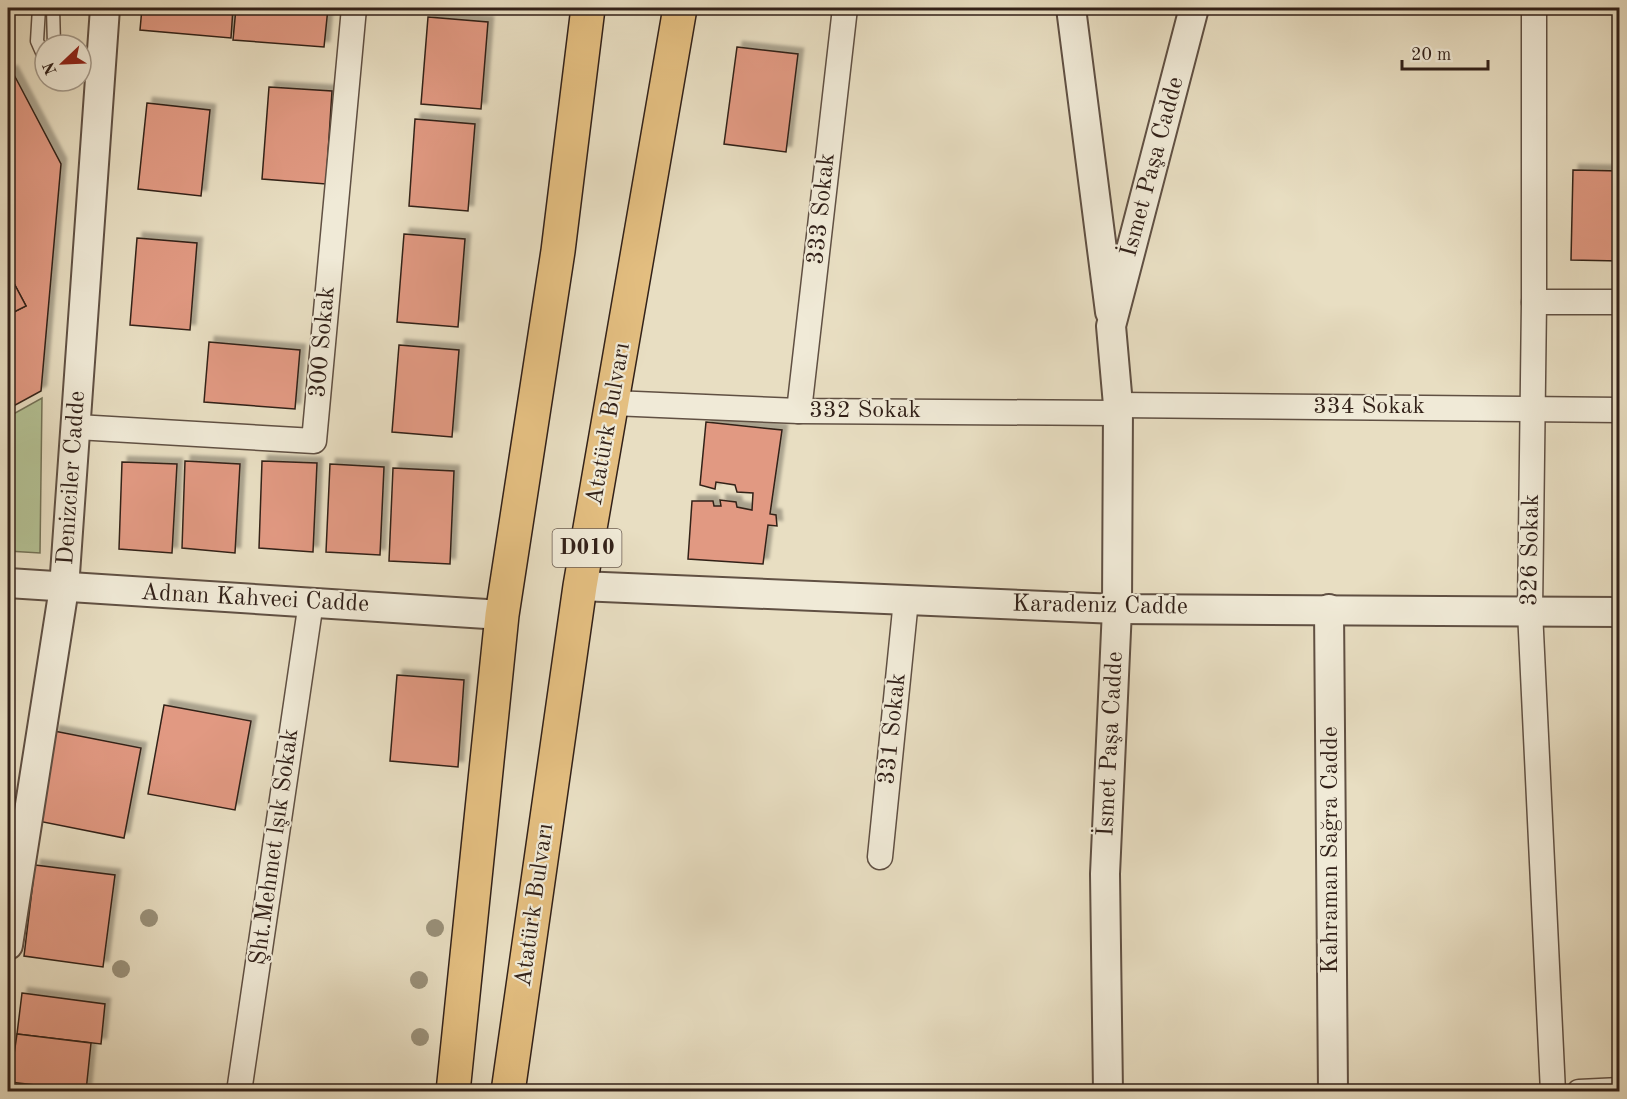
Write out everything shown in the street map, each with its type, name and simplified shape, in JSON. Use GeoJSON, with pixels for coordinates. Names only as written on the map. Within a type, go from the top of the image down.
{"type":"FeatureCollection","features":[{"type":"Feature","properties":{"kind":"highway"},"geometry":{"type":"LineString","coordinates":[[453,1092],[502,615],[558,251],[588,8]]}},
{"type":"Feature","properties":{"kind":"highway","name":"Atatürk Bulvarı"},"geometry":{"type":"LineString","coordinates":[[508,1092],[580,586],[614,403],[680,8]]}},
{"type":"Feature","properties":{"kind":"street","name":"Denizciler Cadde"},"geometry":{"type":"LineString","coordinates":[[93,65],[105,8]]}},
{"type":"Feature","properties":{"kind":"street","name":"300 Sokak"},"geometry":{"type":"LineString","coordinates":[[77,427],[314,441],[354,8]]}},
{"type":"Feature","properties":{"kind":"street","name":"333 Sokak"},"geometry":{"type":"LineString","coordinates":[[799,411],[844,8]]}},
{"type":"Feature","properties":{"kind":"street","name":"İsmet Paşa Cadde"},"geometry":{"type":"LineString","coordinates":[[1071,8],[1111,326],[1117,409],[1117,609],[1105,874],[1108,1092]]}},
{"type":"Feature","properties":{"kind":"street","name":"İsmet Paşa Cadde"},"geometry":{"type":"LineString","coordinates":[[1111,326],[1194,8]]}},
{"type":"Feature","properties":{"kind":"street","name":"326 Sokak"},"geometry":{"type":"LineString","coordinates":[[1534,8],[1534,302],[1530,611],[1553,1092]]}},
{"type":"Feature","properties":{"kind":"street","name":"Denizciler Cadde"},"geometry":{"type":"LineString","coordinates":[[8,945],[64,588],[77,427],[90,93]]}},
{"type":"Feature","properties":{"kind":"street"},"geometry":{"type":"LineString","coordinates":[[1534,302],[1620,302]]}},
{"type":"Feature","properties":{"kind":"street","name":"332 Sokak"},"geometry":{"type":"LineString","coordinates":[[614,403],[799,411],[1117,409]]}},
{"type":"Feature","properties":{"kind":"street","name":"334 Sokak"},"geometry":{"type":"LineString","coordinates":[[1117,409],[1532,408],[1620,410]]}},
{"type":"Feature","properties":{"kind":"street","name":"Adnan Kahveci Cadde"},"geometry":{"type":"LineString","coordinates":[[8,583],[502,615]]}},
{"type":"Feature","properties":{"kind":"street","name":"Karadeniz Cadde"},"geometry":{"type":"LineString","coordinates":[[580,586],[1117,609],[1620,612]]}},
{"type":"Feature","properties":{"kind":"street","name":"331 Sokak"},"geometry":{"type":"LineString","coordinates":[[880,857],[906,600]]}},
{"type":"Feature","properties":{"kind":"street","name":"Şht.Mehmet lşık Sokak"},"geometry":{"type":"LineString","coordinates":[[239,1092],[311,602]]}},
{"type":"Feature","properties":{"kind":"street","name":"Kahraman Sağra Cadde"},"geometry":{"type":"LineString","coordinates":[[1329,609],[1334,1092]]}},
{"type":"Feature","properties":{"kind":"street"},"geometry":{"type":"LineString","coordinates":[[1579,1092],[1620,1090]]}},
{"type":"Feature","properties":{"kind":"lane"},"geometry":{"type":"LineString","coordinates":[[37,33],[39,8]]}},
{"type":"Feature","properties":{"kind":"lane"},"geometry":{"type":"LineString","coordinates":[[53,8],[54,33]]}},
{"type":"Feature","properties":{"kind":"green space"},"geometry":{"type":"Polygon","coordinates":[[[42,398],[40,553],[8,551],[8,417],[42,398]]]}},
{"type":"Feature","properties":{"kind":"building"},"geometry":{"type":"Polygon","coordinates":[[[142,8],[233,8],[231,38],[140,30],[142,8]]]}},
{"type":"Feature","properties":{"kind":"building"},"geometry":{"type":"Polygon","coordinates":[[[236,8],[328,8],[324,47],[233,40],[236,8]]]}},
{"type":"Feature","properties":{"kind":"building"},"geometry":{"type":"Polygon","coordinates":[[[428,17],[488,22],[481,109],[421,104],[428,17]]]}},
{"type":"Feature","properties":{"kind":"building"},"geometry":{"type":"Polygon","coordinates":[[[737,47],[798,54],[786,152],[724,144],[737,47]]]}},
{"type":"Feature","properties":{"kind":"building"},"geometry":{"type":"Polygon","coordinates":[[[12,71],[61,164],[41,391],[8,409],[8,315],[26,306],[8,272],[8,73],[12,71]]]}},
{"type":"Feature","properties":{"kind":"building"},"geometry":{"type":"Polygon","coordinates":[[[269,87],[332,91],[326,184],[262,179],[269,87]]]}},
{"type":"Feature","properties":{"kind":"building"},"geometry":{"type":"Polygon","coordinates":[[[147,103],[210,110],[201,196],[138,189],[147,103]]]}},
{"type":"Feature","properties":{"kind":"building"},"geometry":{"type":"Polygon","coordinates":[[[415,119],[475,124],[468,211],[409,206],[415,119]]]}},
{"type":"Feature","properties":{"kind":"building"},"geometry":{"type":"Polygon","coordinates":[[[1573,170],[1620,171],[1620,261],[1571,260],[1573,170]]]}},
{"type":"Feature","properties":{"kind":"building"},"geometry":{"type":"Polygon","coordinates":[[[404,234],[465,239],[458,327],[397,322],[404,234]]]}},
{"type":"Feature","properties":{"kind":"building"},"geometry":{"type":"Polygon","coordinates":[[[137,238],[197,243],[190,330],[130,325],[137,238]]]}},
{"type":"Feature","properties":{"kind":"building"},"geometry":{"type":"Polygon","coordinates":[[[8,272],[26,306],[8,315],[8,272]]]}},
{"type":"Feature","properties":{"kind":"building"},"geometry":{"type":"Polygon","coordinates":[[[209,342],[300,350],[295,409],[204,402],[209,342]]]}},
{"type":"Feature","properties":{"kind":"building"},"geometry":{"type":"Polygon","coordinates":[[[399,345],[459,350],[452,437],[392,432],[399,345]]]}},
{"type":"Feature","properties":{"kind":"building"},"geometry":{"type":"Polygon","coordinates":[[[706,422],[782,430],[770,514],[776,515],[777,526],[768,525],[763,564],[688,559],[692,501],[713,501],[714,506],[721,506],[720,500],[736,502],[737,507],[752,510],[753,493],[737,492],[735,485],[716,482],[715,489],[700,485],[706,422]]]}},
{"type":"Feature","properties":{"kind":"building"},"geometry":{"type":"Polygon","coordinates":[[[185,461],[240,464],[235,553],[182,548],[185,461]]]}},
{"type":"Feature","properties":{"kind":"building"},"geometry":{"type":"Polygon","coordinates":[[[262,461],[317,463],[313,552],[259,548],[262,461]]]}},
{"type":"Feature","properties":{"kind":"building"},"geometry":{"type":"Polygon","coordinates":[[[122,462],[177,464],[172,553],[119,549],[122,462]]]}},
{"type":"Feature","properties":{"kind":"building"},"geometry":{"type":"Polygon","coordinates":[[[330,464],[384,467],[380,555],[326,552],[330,464]]]}},
{"type":"Feature","properties":{"kind":"building"},"geometry":{"type":"Polygon","coordinates":[[[393,468],[454,471],[450,564],[389,561],[393,468]]]}},
{"type":"Feature","properties":{"kind":"building"},"geometry":{"type":"Polygon","coordinates":[[[397,675],[464,680],[458,767],[390,761],[397,675]]]}},
{"type":"Feature","properties":{"kind":"building"},"geometry":{"type":"Polygon","coordinates":[[[164,705],[251,721],[235,810],[148,794],[164,705]]]}},
{"type":"Feature","properties":{"kind":"building"},"geometry":{"type":"Polygon","coordinates":[[[54,731],[141,748],[124,838],[38,821],[54,731]]]}},
{"type":"Feature","properties":{"kind":"building"},"geometry":{"type":"Polygon","coordinates":[[[35,865],[115,875],[103,967],[24,956],[35,865]]]}},
{"type":"Feature","properties":{"kind":"building"},"geometry":{"type":"Polygon","coordinates":[[[22,993],[105,1004],[101,1044],[17,1034],[22,993]]]}},
{"type":"Feature","properties":{"kind":"building"},"geometry":{"type":"Polygon","coordinates":[[[17,1034],[91,1043],[86,1091],[10,1082],[17,1034]]]}}]}
